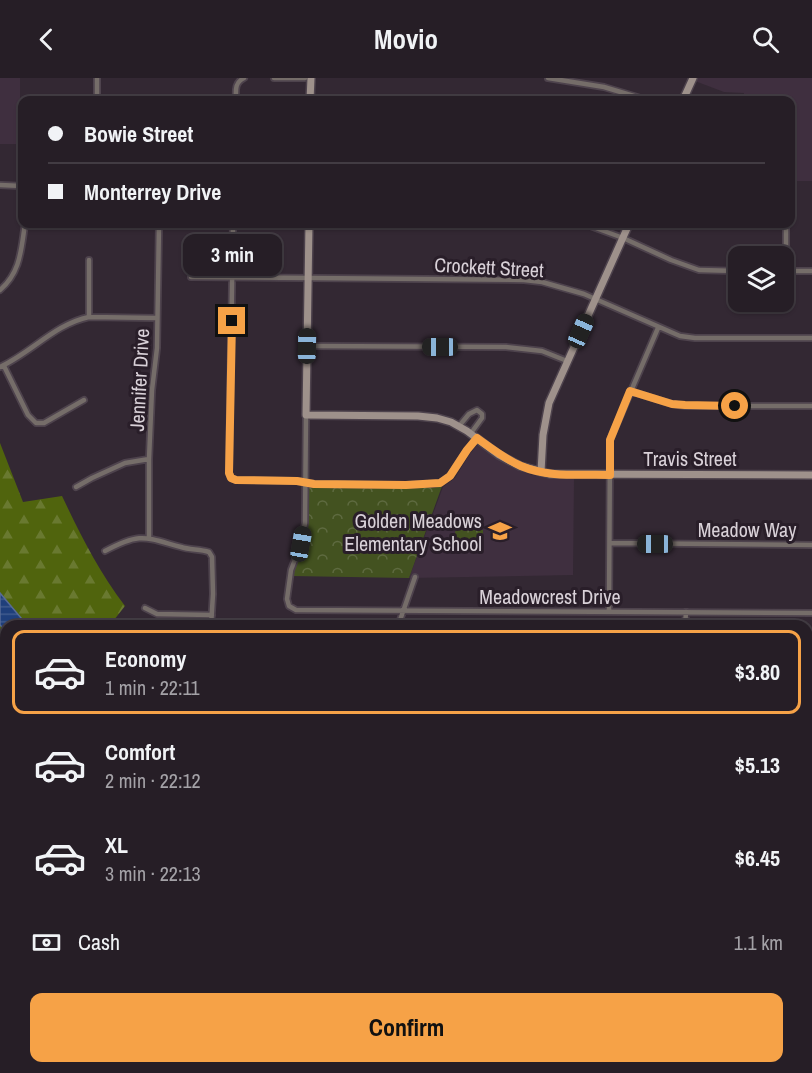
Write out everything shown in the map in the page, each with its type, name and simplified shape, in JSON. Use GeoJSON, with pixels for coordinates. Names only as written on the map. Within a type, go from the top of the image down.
{"type":"FeatureCollection","features":[{"type":"Feature","properties":{"kind":"street"},"geometry":{"type":"LineString","coordinates":[[97,78],[97,96]]}},
{"type":"Feature","properties":{"kind":"street"},"geometry":{"type":"LineString","coordinates":[[236,96],[236,86],[244,78]]}},
{"type":"Feature","properties":{"kind":"street"},"geometry":{"type":"LineString","coordinates":[[274,78],[305,78]]}},
{"type":"Feature","properties":{"kind":"street"},"geometry":{"type":"LineString","coordinates":[[310,96],[311,78]]}},
{"type":"Feature","properties":{"kind":"street"},"geometry":{"type":"LineString","coordinates":[[548,78],[604,87],[634,96]]}},
{"type":"Feature","properties":{"kind":"street"},"geometry":{"type":"LineString","coordinates":[[685,96],[693,78]]}},
{"type":"Feature","properties":{"kind":"street"},"geometry":{"type":"LineString","coordinates":[[0,185],[18,186]]}},
{"type":"Feature","properties":{"kind":"street"},"geometry":{"type":"LineString","coordinates":[[0,290],[15,273],[24,228]]}},
{"type":"Feature","properties":{"kind":"street","name":"Jennifer Drive"},"geometry":{"type":"LineString","coordinates":[[149,537],[153,384],[157,348],[159,228]]}},
{"type":"Feature","properties":{"kind":"street"},"geometry":{"type":"LineString","coordinates":[[233,228],[229,473],[231,478],[305,483],[406,485],[440,483],[450,476],[467,450],[482,414],[477,410],[469,414],[459,426]]}},
{"type":"Feature","properties":{"kind":"street"},"geometry":{"type":"LineString","coordinates":[[305,483],[309,228]]}},
{"type":"Feature","properties":{"kind":"street"},"geometry":{"type":"LineString","coordinates":[[596,228],[699,270],[728,271]]}},
{"type":"Feature","properties":{"kind":"street"},"geometry":{"type":"LineString","coordinates":[[541,472],[545,418],[549,404],[627,228]]}},
{"type":"Feature","properties":{"kind":"street"},"geometry":{"type":"LineString","coordinates":[[785,246],[786,228]]}},
{"type":"Feature","properties":{"kind":"street"},"geometry":{"type":"LineString","coordinates":[[89,260],[89,317]]}},
{"type":"Feature","properties":{"kind":"street"},"geometry":{"type":"LineString","coordinates":[[794,271],[812,271]]}},
{"type":"Feature","properties":{"kind":"street","name":"Crockett Street"},"geometry":{"type":"LineString","coordinates":[[191,277],[524,280],[542,282],[595,299],[680,336],[812,339]]}},
{"type":"Feature","properties":{"kind":"street"},"geometry":{"type":"LineString","coordinates":[[84,400],[44,423],[36,423],[28,415],[2,366],[25,354],[69,324],[89,317],[157,318]]}},
{"type":"Feature","properties":{"kind":"street"},"geometry":{"type":"LineString","coordinates":[[609,611],[610,440],[658,328]]}},
{"type":"Feature","properties":{"kind":"street"},"geometry":{"type":"LineString","coordinates":[[307,346],[506,347],[542,351],[567,361]]}},
{"type":"Feature","properties":{"kind":"street"},"geometry":{"type":"LineString","coordinates":[[630,391],[672,404],[812,406]]}},
{"type":"Feature","properties":{"kind":"street","name":"Travis Street"},"geometry":{"type":"LineString","coordinates":[[306,415],[437,418],[459,426],[520,466],[557,474],[812,475]]}},
{"type":"Feature","properties":{"kind":"street"},"geometry":{"type":"LineString","coordinates":[[76,487],[92,477],[125,463],[150,459]]}},
{"type":"Feature","properties":{"kind":"street","name":"Meadowcrest Drive"},"geometry":{"type":"LineString","coordinates":[[305,483],[305,523],[301,544],[291,570],[287,599],[289,606],[296,610],[812,613]]}},
{"type":"Feature","properties":{"kind":"street"},"geometry":{"type":"LineString","coordinates":[[105,550],[125,541],[149,537],[209,552],[212,557],[212,620]]}},
{"type":"Feature","properties":{"kind":"street","name":"Meadow Way"},"geometry":{"type":"LineString","coordinates":[[610,543],[812,545]]}},
{"type":"Feature","properties":{"kind":"street"},"geometry":{"type":"LineString","coordinates":[[400,620],[415,577]]}},
{"type":"Feature","properties":{"kind":"street"},"geometry":{"type":"LineString","coordinates":[[145,608],[157,615],[212,615]]}},
{"type":"Feature","properties":{"kind":"street"},"geometry":{"type":"LineString","coordinates":[[686,612],[686,620]]}},
{"type":"Feature","properties":{"kind":"shaded area"},"geometry":{"type":"Polygon","coordinates":[[[0,78],[20,78],[18,144],[0,144],[0,78]]]}},
{"type":"Feature","properties":{"kind":"shaded area"},"geometry":{"type":"Polygon","coordinates":[[[687,78],[812,78],[812,181],[795,181],[795,96],[744,96],[744,93],[724,92],[687,78]]]}},
{"type":"Feature","properties":{"kind":"shaded area","name":"Golden Meadows Elementary School"},"geometry":{"type":"Polygon","coordinates":[[[477,445],[513,468],[532,475],[574,479],[573,575],[409,578],[443,487],[455,478],[477,445]]]}},
{"type":"Feature","properties":{"kind":"green space"},"geometry":{"type":"Polygon","coordinates":[[[0,443],[23,502],[62,496],[90,553],[125,606],[114,620],[0,620],[0,443]]]}},
{"type":"Feature","properties":{"kind":"green space"},"geometry":{"type":"Polygon","coordinates":[[[442,486],[409,578],[292,576],[306,538],[309,488],[434,488],[442,486]]]}},
{"type":"Feature","properties":{"kind":"green space"},"geometry":{"type":"Polygon","coordinates":[[[456,530],[483,530],[483,545],[456,547],[456,530]]]}},
{"type":"Feature","properties":{"kind":"water"},"geometry":{"type":"Polygon","coordinates":[[[0,593],[23,620],[0,620],[0,593]]]}},
{"type":"Feature","properties":{"kind":"place","name":"Golden Meadows Elementary School"},"geometry":{"type":"Point","coordinates":[500,531]}},
{"type":"Feature","properties":{"kind":"route"},"geometry":{"type":"LineString","coordinates":[[232,321],[229,473],[231,478],[236,480],[297,481],[314,484],[440,483],[450,476],[477,438],[500,455],[530,469],[550,474],[610,475],[610,440],[630,391],[672,404],[735,406]]}}]}
